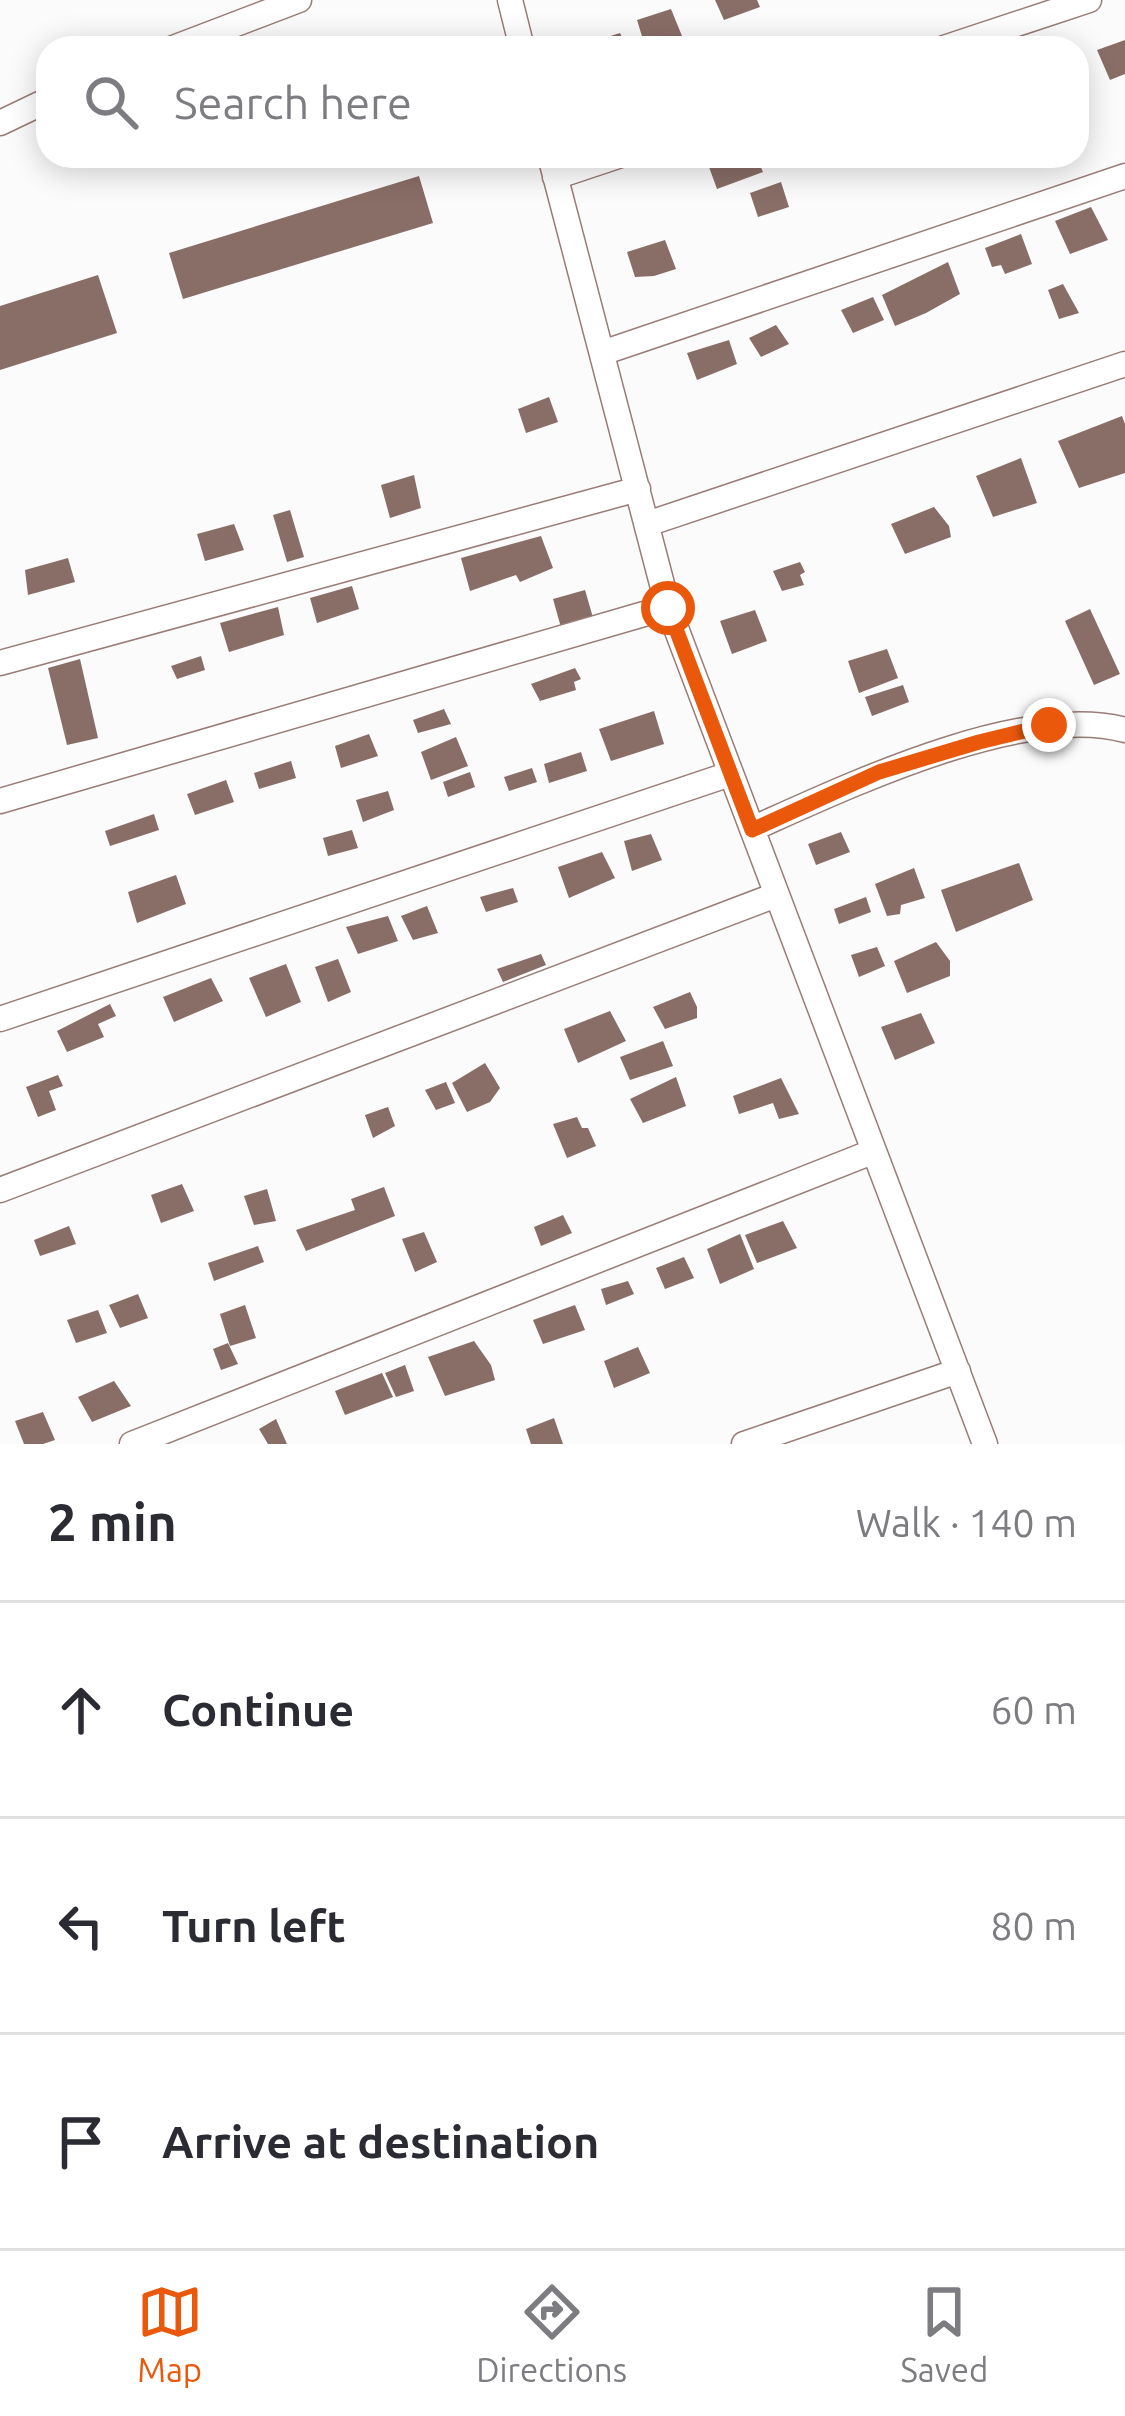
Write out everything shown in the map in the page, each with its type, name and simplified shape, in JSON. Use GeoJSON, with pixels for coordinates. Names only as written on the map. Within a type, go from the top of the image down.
{"type":"FeatureCollection","features":[{"type":"Feature","properties":{"kind":"street"},"geometry":{"type":"LineString","coordinates":[[204,36],[299,0]]}},
{"type":"Feature","properties":{"kind":"street"},"geometry":{"type":"LineString","coordinates":[[510,0],[519,36]]}},
{"type":"Feature","properties":{"kind":"street"},"geometry":{"type":"LineString","coordinates":[[980,36],[1089,0]]}},
{"type":"Feature","properties":{"kind":"street"},"geometry":{"type":"LineString","coordinates":[[0,123],[36,106]]}},
{"type":"Feature","properties":{"kind":"street"},"geometry":{"type":"LineString","coordinates":[[554,168],[668,608],[985,1444]]}},
{"type":"Feature","properties":{"kind":"street"},"geometry":{"type":"LineString","coordinates":[[602,353],[1125,176]]}},
{"type":"Feature","properties":{"kind":"street"},"geometry":{"type":"LineString","coordinates":[[647,524],[1125,364]]}},
{"type":"Feature","properties":{"kind":"street"},"geometry":{"type":"LineString","coordinates":[[0,663],[638,489]]}},
{"type":"Feature","properties":{"kind":"street"},"geometry":{"type":"LineString","coordinates":[[0,801],[668,608]]}},
{"type":"Feature","properties":{"kind":"street"},"geometry":{"type":"LineString","coordinates":[[752,830],[879,772],[979,742],[1049,725],[1104,724],[1125,730]]}},
{"type":"Feature","properties":{"kind":"street"},"geometry":{"type":"LineString","coordinates":[[0,1019],[730,775]]}},
{"type":"Feature","properties":{"kind":"street"},"geometry":{"type":"LineString","coordinates":[[0,1190],[776,895]]}},
{"type":"Feature","properties":{"kind":"street"},"geometry":{"type":"LineString","coordinates":[[132,1444],[872,1152]]}},
{"type":"Feature","properties":{"kind":"street"},"geometry":{"type":"LineString","coordinates":[[744,1444],[958,1371]]}},
{"type":"Feature","properties":{"kind":"building"},"geometry":{"type":"Polygon","coordinates":[[[715,0],[757,0],[760,7],[724,20],[715,0]]]}},
{"type":"Feature","properties":{"kind":"building"},"geometry":{"type":"Polygon","coordinates":[[[671,9],[682,36],[642,36],[637,20],[671,9]]]}},
{"type":"Feature","properties":{"kind":"building"},"geometry":{"type":"Polygon","coordinates":[[[1125,40],[1125,74],[1110,80],[1097,50],[1125,40]]]}},
{"type":"Feature","properties":{"kind":"building"},"geometry":{"type":"Polygon","coordinates":[[[709,168],[761,168],[763,172],[717,189],[709,168]]]}},
{"type":"Feature","properties":{"kind":"building"},"geometry":{"type":"Polygon","coordinates":[[[419,176],[433,223],[183,299],[169,253],[419,176]]]}},
{"type":"Feature","properties":{"kind":"building"},"geometry":{"type":"Polygon","coordinates":[[[781,182],[789,207],[758,217],[750,193],[781,182]]]}},
{"type":"Feature","properties":{"kind":"building"},"geometry":{"type":"Polygon","coordinates":[[[1091,207],[1108,240],[1070,254],[1055,221],[1091,207]]]}},
{"type":"Feature","properties":{"kind":"building"},"geometry":{"type":"Polygon","coordinates":[[[1021,234],[1032,264],[1005,274],[1001,265],[992,267],[985,248],[1021,234]]]}},
{"type":"Feature","properties":{"kind":"building"},"geometry":{"type":"Polygon","coordinates":[[[665,240],[676,269],[635,277],[627,252],[665,240]]]}},
{"type":"Feature","properties":{"kind":"building"},"geometry":{"type":"Polygon","coordinates":[[[948,262],[960,294],[895,326],[882,295],[948,262]]]}},
{"type":"Feature","properties":{"kind":"building"},"geometry":{"type":"Polygon","coordinates":[[[98,275],[117,333],[0,370],[0,306],[98,275]]]}},
{"type":"Feature","properties":{"kind":"building"},"geometry":{"type":"Polygon","coordinates":[[[1063,284],[1079,313],[1059,319],[1048,290],[1063,284]]]}},
{"type":"Feature","properties":{"kind":"building"},"geometry":{"type":"Polygon","coordinates":[[[873,297],[884,320],[853,333],[841,310],[873,297]]]}},
{"type":"Feature","properties":{"kind":"building"},"geometry":{"type":"Polygon","coordinates":[[[776,325],[789,344],[761,357],[749,338],[776,325]]]}},
{"type":"Feature","properties":{"kind":"building"},"geometry":{"type":"Polygon","coordinates":[[[729,340],[737,364],[697,380],[687,353],[729,340]]]}},
{"type":"Feature","properties":{"kind":"building"},"geometry":{"type":"Polygon","coordinates":[[[549,397],[558,422],[526,433],[518,409],[549,397]]]}},
{"type":"Feature","properties":{"kind":"building"},"geometry":{"type":"Polygon","coordinates":[[[1122,416],[1125,473],[1079,488],[1058,441],[1122,416]]]}},
{"type":"Feature","properties":{"kind":"building"},"geometry":{"type":"Polygon","coordinates":[[[1021,458],[1037,503],[993,517],[976,476],[1021,458]]]}},
{"type":"Feature","properties":{"kind":"building"},"geometry":{"type":"Polygon","coordinates":[[[414,475],[421,508],[390,518],[381,485],[414,475]]]}},
{"type":"Feature","properties":{"kind":"building"},"geometry":{"type":"Polygon","coordinates":[[[934,507],[949,526],[951,537],[905,554],[891,524],[934,507]]]}},
{"type":"Feature","properties":{"kind":"building"},"geometry":{"type":"Polygon","coordinates":[[[290,510],[304,557],[287,562],[273,515],[290,510]]]}},
{"type":"Feature","properties":{"kind":"building"},"geometry":{"type":"Polygon","coordinates":[[[234,524],[244,550],[205,561],[197,534],[234,524]]]}},
{"type":"Feature","properties":{"kind":"building"},"geometry":{"type":"Polygon","coordinates":[[[541,536],[553,568],[520,582],[516,575],[470,591],[461,558],[541,536]]]}},
{"type":"Feature","properties":{"kind":"building"},"geometry":{"type":"Polygon","coordinates":[[[68,558],[75,582],[28,595],[25,570],[68,558]]]}},
{"type":"Feature","properties":{"kind":"building"},"geometry":{"type":"Polygon","coordinates":[[[800,562],[804,585],[782,591],[773,571],[800,562]]]}},
{"type":"Feature","properties":{"kind":"building"},"geometry":{"type":"Polygon","coordinates":[[[352,586],[359,609],[317,623],[310,598],[352,586]]]}},
{"type":"Feature","properties":{"kind":"building"},"geometry":{"type":"Polygon","coordinates":[[[585,590],[594,621],[562,631],[553,599],[585,590]]]}},
{"type":"Feature","properties":{"kind":"building"},"geometry":{"type":"Polygon","coordinates":[[[278,607],[284,635],[229,652],[220,623],[278,607]]]}},
{"type":"Feature","properties":{"kind":"building"},"geometry":{"type":"Polygon","coordinates":[[[1090,609],[1120,674],[1094,685],[1065,621],[1090,609]]]}},
{"type":"Feature","properties":{"kind":"building"},"geometry":{"type":"Polygon","coordinates":[[[755,610],[767,641],[732,654],[720,621],[755,610]]]}},
{"type":"Feature","properties":{"kind":"building"},"geometry":{"type":"Polygon","coordinates":[[[887,649],[898,678],[859,693],[848,661],[887,649]]]}},
{"type":"Feature","properties":{"kind":"building"},"geometry":{"type":"Polygon","coordinates":[[[201,656],[205,670],[177,679],[171,666],[201,656]]]}},
{"type":"Feature","properties":{"kind":"building"},"geometry":{"type":"Polygon","coordinates":[[[80,659],[98,738],[67,745],[48,668],[80,659]]]}},
{"type":"Feature","properties":{"kind":"building"},"geometry":{"type":"Polygon","coordinates":[[[575,668],[581,679],[574,682],[576,690],[540,701],[531,684],[575,668]]]}},
{"type":"Feature","properties":{"kind":"building"},"geometry":{"type":"Polygon","coordinates":[[[903,685],[909,702],[872,716],[865,697],[903,685]]]}},
{"type":"Feature","properties":{"kind":"building"},"geometry":{"type":"Polygon","coordinates":[[[444,709],[451,724],[418,733],[413,720],[444,709]]]}},
{"type":"Feature","properties":{"kind":"building"},"geometry":{"type":"Polygon","coordinates":[[[654,711],[664,744],[611,761],[599,729],[654,711]]]}},
{"type":"Feature","properties":{"kind":"building"},"geometry":{"type":"Polygon","coordinates":[[[369,734],[378,756],[341,768],[335,746],[369,734]]]}},
{"type":"Feature","properties":{"kind":"building"},"geometry":{"type":"Polygon","coordinates":[[[456,737],[468,766],[431,780],[421,752],[456,737]]]}},
{"type":"Feature","properties":{"kind":"building"},"geometry":{"type":"Polygon","coordinates":[[[581,752],[587,771],[549,783],[544,764],[581,752]]]}},
{"type":"Feature","properties":{"kind":"building"},"geometry":{"type":"Polygon","coordinates":[[[291,761],[296,778],[259,789],[254,773],[291,761]]]}},
{"type":"Feature","properties":{"kind":"building"},"geometry":{"type":"Polygon","coordinates":[[[532,768],[537,782],[509,791],[504,777],[532,768]]]}},
{"type":"Feature","properties":{"kind":"building"},"geometry":{"type":"Polygon","coordinates":[[[470,772],[475,787],[448,797],[443,782],[470,772]]]}},
{"type":"Feature","properties":{"kind":"building"},"geometry":{"type":"Polygon","coordinates":[[[226,780],[234,802],[195,815],[187,794],[226,780]]]}},
{"type":"Feature","properties":{"kind":"building"},"geometry":{"type":"Polygon","coordinates":[[[388,791],[394,810],[363,822],[356,800],[388,791]]]}},
{"type":"Feature","properties":{"kind":"building"},"geometry":{"type":"Polygon","coordinates":[[[154,814],[159,830],[110,846],[105,831],[154,814]]]}},
{"type":"Feature","properties":{"kind":"building"},"geometry":{"type":"Polygon","coordinates":[[[352,830],[358,848],[328,856],[323,838],[352,830]]]}},
{"type":"Feature","properties":{"kind":"building"},"geometry":{"type":"Polygon","coordinates":[[[841,832],[850,852],[816,865],[808,844],[841,832]]]}},
{"type":"Feature","properties":{"kind":"building"},"geometry":{"type":"Polygon","coordinates":[[[651,834],[662,860],[632,871],[624,841],[651,834]]]}},
{"type":"Feature","properties":{"kind":"building"},"geometry":{"type":"Polygon","coordinates":[[[602,852],[615,878],[569,898],[558,867],[602,852]]]}},
{"type":"Feature","properties":{"kind":"building"},"geometry":{"type":"Polygon","coordinates":[[[1019,863],[1033,900],[956,932],[941,890],[1019,863]]]}},
{"type":"Feature","properties":{"kind":"building"},"geometry":{"type":"Polygon","coordinates":[[[914,868],[925,898],[901,905],[900,914],[887,916],[875,884],[914,868]]]}},
{"type":"Feature","properties":{"kind":"building"},"geometry":{"type":"Polygon","coordinates":[[[176,875],[186,904],[137,923],[128,892],[176,875]]]}},
{"type":"Feature","properties":{"kind":"building"},"geometry":{"type":"Polygon","coordinates":[[[513,888],[518,902],[486,912],[480,897],[513,888]]]}},
{"type":"Feature","properties":{"kind":"building"},"geometry":{"type":"Polygon","coordinates":[[[866,897],[871,912],[839,924],[834,909],[866,897]]]}},
{"type":"Feature","properties":{"kind":"building"},"geometry":{"type":"Polygon","coordinates":[[[427,906],[438,933],[413,940],[401,916],[427,906]]]}},
{"type":"Feature","properties":{"kind":"building"},"geometry":{"type":"Polygon","coordinates":[[[388,916],[398,941],[358,954],[346,927],[388,916]]]}},
{"type":"Feature","properties":{"kind":"building"},"geometry":{"type":"Polygon","coordinates":[[[936,942],[950,961],[950,976],[907,993],[894,961],[936,942]]]}},
{"type":"Feature","properties":{"kind":"building"},"geometry":{"type":"Polygon","coordinates":[[[877,947],[885,966],[859,977],[851,955],[877,947]]]}},
{"type":"Feature","properties":{"kind":"building"},"geometry":{"type":"Polygon","coordinates":[[[541,954],[546,965],[503,982],[497,969],[541,954]]]}},
{"type":"Feature","properties":{"kind":"building"},"geometry":{"type":"Polygon","coordinates":[[[338,959],[351,992],[328,1002],[315,967],[338,959]]]}},
{"type":"Feature","properties":{"kind":"building"},"geometry":{"type":"Polygon","coordinates":[[[286,964],[301,1002],[266,1017],[249,978],[286,964]]]}},
{"type":"Feature","properties":{"kind":"building"},"geometry":{"type":"Polygon","coordinates":[[[211,978],[223,1001],[174,1022],[163,997],[211,978]]]}},
{"type":"Feature","properties":{"kind":"building"},"geometry":{"type":"Polygon","coordinates":[[[690,992],[697,1018],[665,1029],[653,1007],[690,992]]]}},
{"type":"Feature","properties":{"kind":"building"},"geometry":{"type":"Polygon","coordinates":[[[110,1004],[116,1016],[98,1024],[104,1037],[67,1052],[57,1031],[110,1004]]]}},
{"type":"Feature","properties":{"kind":"building"},"geometry":{"type":"Polygon","coordinates":[[[610,1011],[626,1041],[578,1063],[564,1029],[610,1011]]]}},
{"type":"Feature","properties":{"kind":"building"},"geometry":{"type":"Polygon","coordinates":[[[921,1013],[935,1043],[895,1060],[881,1027],[921,1013]]]}},
{"type":"Feature","properties":{"kind":"building"},"geometry":{"type":"Polygon","coordinates":[[[663,1041],[673,1066],[630,1080],[620,1057],[663,1041]]]}},
{"type":"Feature","properties":{"kind":"building"},"geometry":{"type":"Polygon","coordinates":[[[485,1063],[500,1088],[490,1102],[467,1112],[452,1083],[485,1063]]]}},
{"type":"Feature","properties":{"kind":"building"},"geometry":{"type":"Polygon","coordinates":[[[58,1075],[63,1086],[49,1091],[56,1110],[38,1117],[26,1087],[58,1075]]]}},
{"type":"Feature","properties":{"kind":"building"},"geometry":{"type":"Polygon","coordinates":[[[676,1077],[686,1106],[643,1123],[630,1099],[676,1077]]]}},
{"type":"Feature","properties":{"kind":"building"},"geometry":{"type":"Polygon","coordinates":[[[781,1078],[799,1114],[779,1119],[773,1103],[739,1114],[733,1096],[781,1078]]]}},
{"type":"Feature","properties":{"kind":"building"},"geometry":{"type":"Polygon","coordinates":[[[446,1082],[455,1103],[436,1110],[425,1090],[446,1082]]]}},
{"type":"Feature","properties":{"kind":"building"},"geometry":{"type":"Polygon","coordinates":[[[388,1107],[395,1126],[373,1138],[365,1115],[388,1107]]]}},
{"type":"Feature","properties":{"kind":"building"},"geometry":{"type":"Polygon","coordinates":[[[577,1117],[596,1146],[567,1158],[553,1124],[577,1117]]]}},
{"type":"Feature","properties":{"kind":"building"},"geometry":{"type":"Polygon","coordinates":[[[182,1184],[194,1211],[161,1223],[151,1195],[182,1184]]]}},
{"type":"Feature","properties":{"kind":"building"},"geometry":{"type":"Polygon","coordinates":[[[384,1187],[395,1216],[306,1251],[296,1230],[355,1210],[351,1199],[384,1187]]]}},
{"type":"Feature","properties":{"kind":"building"},"geometry":{"type":"Polygon","coordinates":[[[267,1189],[276,1221],[254,1225],[244,1196],[267,1189]]]}},
{"type":"Feature","properties":{"kind":"building"},"geometry":{"type":"Polygon","coordinates":[[[563,1215],[572,1233],[541,1246],[534,1227],[563,1215]]]}},
{"type":"Feature","properties":{"kind":"building"},"geometry":{"type":"Polygon","coordinates":[[[783,1221],[797,1248],[757,1263],[745,1235],[783,1221]]]}},
{"type":"Feature","properties":{"kind":"building"},"geometry":{"type":"Polygon","coordinates":[[[69,1226],[76,1244],[40,1256],[34,1240],[69,1226]]]}},
{"type":"Feature","properties":{"kind":"building"},"geometry":{"type":"Polygon","coordinates":[[[424,1232],[437,1262],[415,1272],[402,1239],[424,1232]]]}},
{"type":"Feature","properties":{"kind":"building"},"geometry":{"type":"Polygon","coordinates":[[[740,1234],[754,1269],[720,1284],[707,1249],[740,1234]]]}},
{"type":"Feature","properties":{"kind":"building"},"geometry":{"type":"Polygon","coordinates":[[[258,1246],[264,1262],[214,1281],[208,1263],[258,1246]]]}},
{"type":"Feature","properties":{"kind":"building"},"geometry":{"type":"Polygon","coordinates":[[[684,1257],[694,1278],[665,1289],[656,1268],[684,1257]]]}},
{"type":"Feature","properties":{"kind":"building"},"geometry":{"type":"Polygon","coordinates":[[[628,1281],[634,1294],[606,1305],[601,1289],[628,1281]]]}},
{"type":"Feature","properties":{"kind":"building"},"geometry":{"type":"Polygon","coordinates":[[[138,1294],[148,1318],[120,1328],[109,1305],[138,1294]]]}},
{"type":"Feature","properties":{"kind":"building"},"geometry":{"type":"Polygon","coordinates":[[[245,1305],[256,1338],[230,1346],[220,1314],[245,1305]]]}},
{"type":"Feature","properties":{"kind":"building"},"geometry":{"type":"Polygon","coordinates":[[[575,1305],[585,1330],[543,1344],[533,1320],[575,1305]]]}},
{"type":"Feature","properties":{"kind":"building"},"geometry":{"type":"Polygon","coordinates":[[[98,1310],[107,1333],[76,1343],[67,1320],[98,1310]]]}},
{"type":"Feature","properties":{"kind":"building"},"geometry":{"type":"Polygon","coordinates":[[[474,1341],[495,1380],[445,1396],[428,1357],[474,1341]]]}},
{"type":"Feature","properties":{"kind":"building"},"geometry":{"type":"Polygon","coordinates":[[[228,1343],[238,1364],[221,1370],[213,1349],[228,1343]]]}},
{"type":"Feature","properties":{"kind":"building"},"geometry":{"type":"Polygon","coordinates":[[[638,1347],[650,1373],[614,1388],[604,1361],[638,1347]]]}},
{"type":"Feature","properties":{"kind":"building"},"geometry":{"type":"Polygon","coordinates":[[[405,1365],[414,1391],[396,1397],[385,1373],[405,1365]]]}},
{"type":"Feature","properties":{"kind":"building"},"geometry":{"type":"Polygon","coordinates":[[[382,1373],[393,1397],[345,1415],[335,1391],[382,1373]]]}},
{"type":"Feature","properties":{"kind":"building"},"geometry":{"type":"Polygon","coordinates":[[[114,1381],[131,1406],[92,1422],[78,1397],[114,1381]]]}},
{"type":"Feature","properties":{"kind":"building"},"geometry":{"type":"Polygon","coordinates":[[[43,1412],[55,1440],[24,1444],[15,1421],[43,1412]]]}},
{"type":"Feature","properties":{"kind":"building"},"geometry":{"type":"Polygon","coordinates":[[[554,1418],[563,1444],[531,1444],[526,1429],[554,1418]]]}},
{"type":"Feature","properties":{"kind":"building"},"geometry":{"type":"Polygon","coordinates":[[[276,1419],[287,1444],[268,1444],[259,1429],[276,1419]]]}},
{"type":"Feature","properties":{"kind":"route"},"geometry":{"type":"LineString","coordinates":[[668,608],[752,830],[879,772],[1049,725]]}}]}
